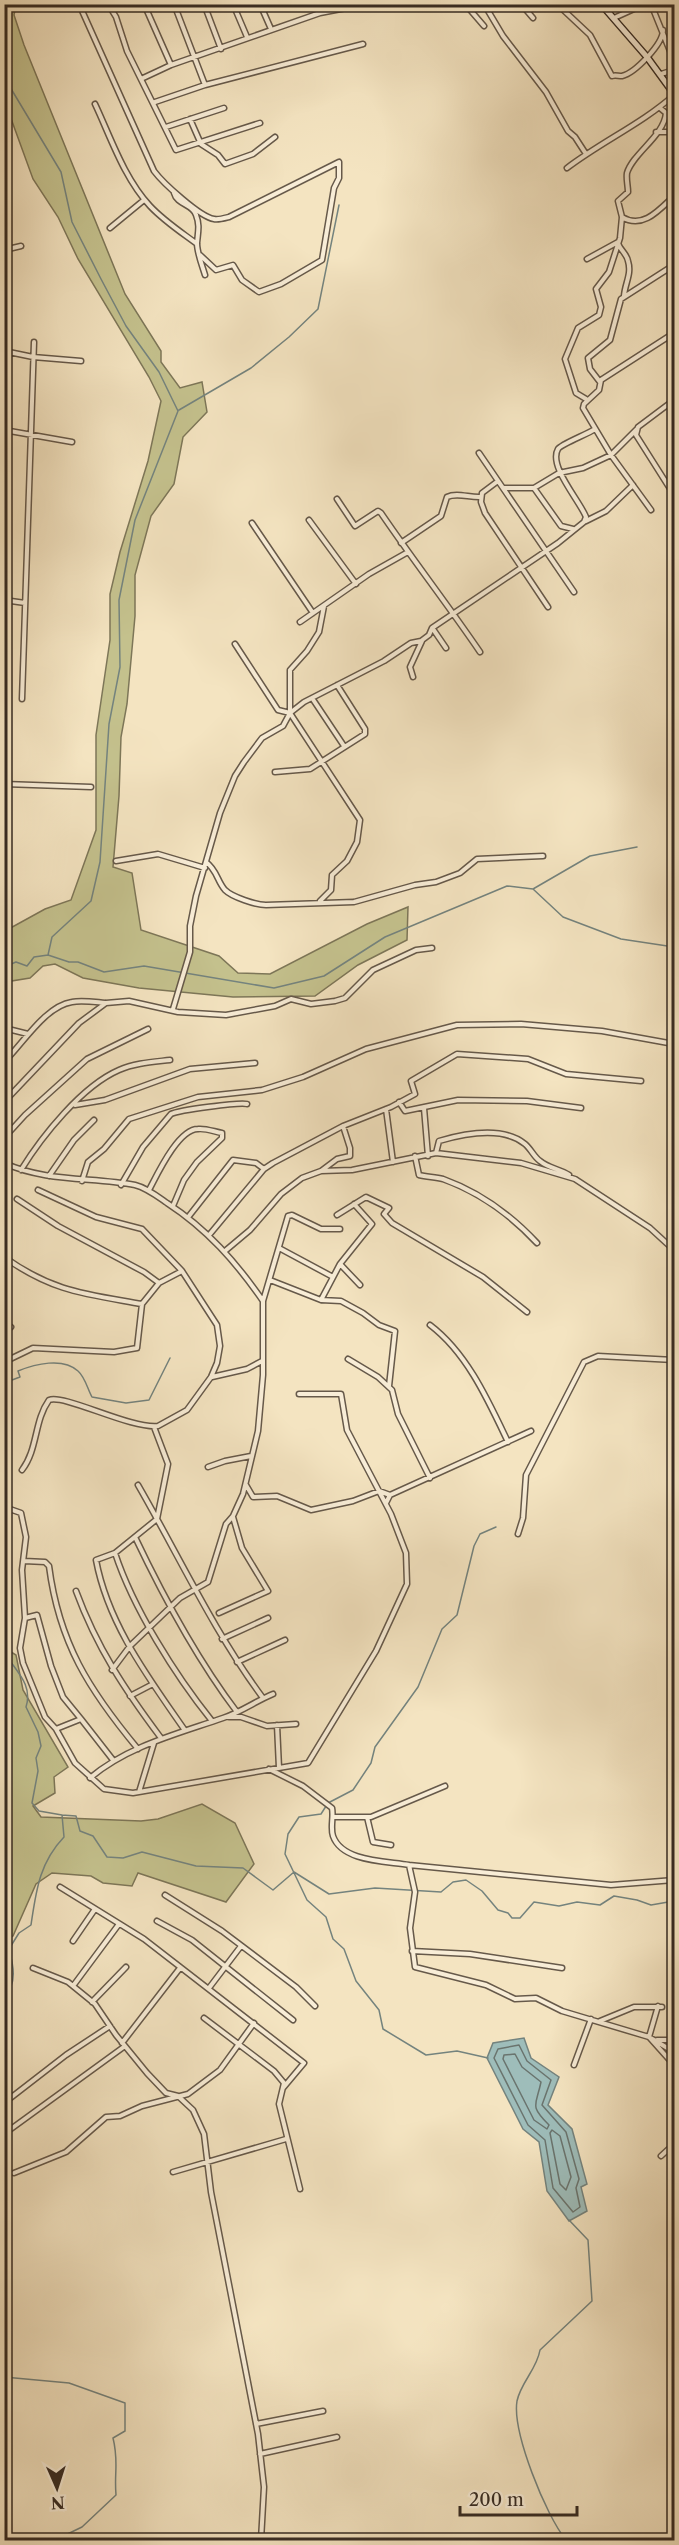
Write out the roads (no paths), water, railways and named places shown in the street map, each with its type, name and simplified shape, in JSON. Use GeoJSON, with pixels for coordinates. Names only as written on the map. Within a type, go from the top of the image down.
{"type":"FeatureCollection","features":[{"type":"Feature","properties":{"kind":"street"},"geometry":{"type":"LineString","coordinates":[[79,4],[154,171],[174,193],[202,213],[215,219],[224,218],[339,162],[339,178],[330,209],[325,254],[314,265],[259,292],[241,279],[233,265],[216,270],[200,255]]}},
{"type":"Feature","properties":{"kind":"street"},"geometry":{"type":"LineString","coordinates":[[108,4],[141,79],[155,102],[177,151],[260,123]]}},
{"type":"Feature","properties":{"kind":"street"},"geometry":{"type":"LineString","coordinates":[[144,4],[171,65]]}},
{"type":"Feature","properties":{"kind":"street"},"geometry":{"type":"LineString","coordinates":[[174,4],[205,85]]}},
{"type":"Feature","properties":{"kind":"street"},"geometry":{"type":"LineString","coordinates":[[204,4],[221,49]]}},
{"type":"Feature","properties":{"kind":"street"},"geometry":{"type":"LineString","coordinates":[[233,4],[247,37]]}},
{"type":"Feature","properties":{"kind":"street"},"geometry":{"type":"LineString","coordinates":[[260,4],[271,29]]}},
{"type":"Feature","properties":{"kind":"street"},"geometry":{"type":"LineString","coordinates":[[141,79],[171,65],[221,49],[271,29],[320,13],[367,4]]}},
{"type":"Feature","properties":{"kind":"street"},"geometry":{"type":"LineString","coordinates":[[465,4],[484,26]]}},
{"type":"Feature","properties":{"kind":"street"},"geometry":{"type":"LineString","coordinates":[[484,4],[503,36],[546,92],[568,131],[575,137],[586,154]]}},
{"type":"Feature","properties":{"kind":"street"},"geometry":{"type":"LineString","coordinates":[[521,4],[533,18]]}},
{"type":"Feature","properties":{"kind":"street"},"geometry":{"type":"LineString","coordinates":[[557,4],[590,35],[612,76],[625,74],[647,57],[662,40],[663,30]]}},
{"type":"Feature","properties":{"kind":"street"},"geometry":{"type":"LineString","coordinates":[[567,168],[660,108],[675,94],[615,18],[601,4]]}},
{"type":"Feature","properties":{"kind":"street"},"geometry":{"type":"LineString","coordinates":[[615,18],[645,4]]}},
{"type":"Feature","properties":{"kind":"street"},"geometry":{"type":"LineString","coordinates":[[651,4],[675,61]]}},
{"type":"Feature","properties":{"kind":"street"},"geometry":{"type":"LineString","coordinates":[[155,102],[205,85],[363,44]]}},
{"type":"Feature","properties":{"kind":"street"},"geometry":{"type":"LineString","coordinates":[[661,74],[675,70]]}},
{"type":"Feature","properties":{"kind":"street"},"geometry":{"type":"LineString","coordinates":[[96,104],[122,164],[144,200],[159,215],[197,244]]}},
{"type":"Feature","properties":{"kind":"street"},"geometry":{"type":"LineString","coordinates":[[166,127],[224,108]]}},
{"type":"Feature","properties":{"kind":"street"},"geometry":{"type":"LineString","coordinates":[[586,399],[576,393],[565,359],[578,328],[599,315],[601,307],[596,289],[609,272],[618,242],[622,217],[618,204],[628,192],[627,173],[666,115],[660,108]]}},
{"type":"Feature","properties":{"kind":"street"},"geometry":{"type":"LineString","coordinates":[[190,119],[201,144],[218,154],[222,163],[229,165],[253,154],[275,137]]}},
{"type":"Feature","properties":{"kind":"street"},"geometry":{"type":"LineString","coordinates":[[656,132],[675,132]]}},
{"type":"Feature","properties":{"kind":"street"},"geometry":{"type":"LineString","coordinates":[[174,193],[175,198],[195,211],[199,227],[197,244],[205,275]]}},
{"type":"Feature","properties":{"kind":"street"},"geometry":{"type":"LineString","coordinates":[[622,217],[629,221],[644,220],[675,196]]}},
{"type":"Feature","properties":{"kind":"street"},"geometry":{"type":"LineString","coordinates":[[110,228],[144,200]]}},
{"type":"Feature","properties":{"kind":"street"},"geometry":{"type":"LineString","coordinates":[[587,259],[618,242]]}},
{"type":"Feature","properties":{"kind":"street"},"geometry":{"type":"LineString","coordinates":[[618,242],[621,251],[628,258],[630,272],[610,340],[588,358],[590,369],[600,382],[599,390],[586,399],[584,408],[611,455],[651,510]]}},
{"type":"Feature","properties":{"kind":"street"},"geometry":{"type":"LineString","coordinates":[[4,250],[21,246]]}},
{"type":"Feature","properties":{"kind":"street"},"geometry":{"type":"LineString","coordinates":[[624,296],[645,286],[675,265]]}},
{"type":"Feature","properties":{"kind":"street"},"geometry":{"type":"LineString","coordinates":[[600,382],[675,333]]}},
{"type":"Feature","properties":{"kind":"street"},"geometry":{"type":"LineString","coordinates":[[22,699],[26,655],[25,603],[34,342]]}},
{"type":"Feature","properties":{"kind":"street"},"geometry":{"type":"LineString","coordinates":[[4,520],[6,352],[81,362]]}},
{"type":"Feature","properties":{"kind":"street"},"geometry":{"type":"LineString","coordinates":[[504,488],[517,490],[534,488],[559,473],[583,468],[611,455],[637,429],[675,400]]}},
{"type":"Feature","properties":{"kind":"street"},"geometry":{"type":"LineString","coordinates":[[584,522],[586,517],[583,509],[559,473],[557,449],[596,429]]}},
{"type":"Feature","properties":{"kind":"street"},"geometry":{"type":"LineString","coordinates":[[637,429],[637,440],[675,495]]}},
{"type":"Feature","properties":{"kind":"street"},"geometry":{"type":"LineString","coordinates":[[6,430],[72,442]]}},
{"type":"Feature","properties":{"kind":"street"},"geometry":{"type":"LineString","coordinates":[[479,453],[574,592]]}},
{"type":"Feature","properties":{"kind":"street"},"geometry":{"type":"LineString","coordinates":[[498,481],[484,490],[481,497],[487,518],[548,606]]}},
{"type":"Feature","properties":{"kind":"street"},"geometry":{"type":"LineString","coordinates":[[412,676],[410,667],[423,640],[432,628],[546,551],[584,522],[606,511],[633,485]]}},
{"type":"Feature","properties":{"kind":"street"},"geometry":{"type":"LineString","coordinates":[[534,488],[561,526],[574,529]]}},
{"type":"Feature","properties":{"kind":"street"},"geometry":{"type":"LineString","coordinates":[[512,501],[517,490]]}},
{"type":"Feature","properties":{"kind":"street"},"geometry":{"type":"LineString","coordinates":[[401,543],[441,516],[447,497],[453,495],[468,498],[481,497]]}},
{"type":"Feature","properties":{"kind":"street"},"geometry":{"type":"LineString","coordinates":[[337,499],[356,526],[380,511],[401,543],[455,613],[480,652]]}},
{"type":"Feature","properties":{"kind":"street"},"geometry":{"type":"LineString","coordinates":[[309,520],[356,584]]}},
{"type":"Feature","properties":{"kind":"street"},"geometry":{"type":"LineString","coordinates":[[252,523],[313,613]]}},
{"type":"Feature","properties":{"kind":"street"},"geometry":{"type":"LineString","coordinates":[[300,622],[408,552]]}},
{"type":"Feature","properties":{"kind":"street"},"geometry":{"type":"LineString","coordinates":[[4,600],[25,603]]}},
{"type":"Feature","properties":{"kind":"street"},"geometry":{"type":"LineString","coordinates":[[319,902],[331,890],[332,875],[347,861],[359,837],[360,823],[290,713],[290,670],[314,642],[321,628],[324,606]]}},
{"type":"Feature","properties":{"kind":"street"},"geometry":{"type":"LineString","coordinates":[[432,628],[446,648]]}},
{"type":"Feature","properties":{"kind":"street"},"geometry":{"type":"LineString","coordinates":[[172,1009],[190,952],[190,926],[206,862],[220,813],[235,776],[262,738],[283,726],[290,713],[312,698],[411,643],[423,640]]}},
{"type":"Feature","properties":{"kind":"street"},"geometry":{"type":"LineString","coordinates":[[235,644],[278,710],[290,713]]}},
{"type":"Feature","properties":{"kind":"street"},"geometry":{"type":"LineString","coordinates":[[275,772],[308,770],[365,734],[365,729],[337,685]]}},
{"type":"Feature","properties":{"kind":"street"},"geometry":{"type":"LineString","coordinates":[[312,698],[344,746]]}},
{"type":"Feature","properties":{"kind":"street"},"geometry":{"type":"LineString","coordinates":[[4,784],[91,787]]}},
{"type":"Feature","properties":{"kind":"street"},"geometry":{"type":"LineString","coordinates":[[116,861],[158,854],[205,868]]}},
{"type":"Feature","properties":{"kind":"street"},"geometry":{"type":"LineString","coordinates":[[206,862],[215,869],[226,890],[258,904],[354,902],[415,885],[436,882],[460,873],[477,859],[543,856]]}},
{"type":"Feature","properties":{"kind":"street"},"geometry":{"type":"LineString","coordinates":[[4,1062],[28,1034],[59,1006],[68,1003],[129,1001],[226,1015],[275,1006],[291,999],[311,1004],[335,1001],[345,998],[373,970],[416,950],[432,948]]}},
{"type":"Feature","properties":{"kind":"street"},"geometry":{"type":"LineString","coordinates":[[4,1102],[79,1023],[106,1003]]}},
{"type":"Feature","properties":{"kind":"street"},"geometry":{"type":"LineString","coordinates":[[82,1181],[88,1162],[104,1149],[129,1119],[198,1097],[262,1090],[303,1077],[366,1049],[457,1025],[521,1024],[591,1030],[675,1044]]}},
{"type":"Feature","properties":{"kind":"street"},"geometry":{"type":"LineString","coordinates":[[4,1028],[28,1034]]}},
{"type":"Feature","properties":{"kind":"street"},"geometry":{"type":"LineString","coordinates":[[4,1138],[25,1115],[87,1059],[148,1029]]}},
{"type":"Feature","properties":{"kind":"street"},"geometry":{"type":"LineString","coordinates":[[210,1234],[264,1169],[343,1126],[386,1109],[415,1094],[411,1081],[457,1054],[528,1059],[566,1074],[641,1081]]}},
{"type":"Feature","properties":{"kind":"street"},"geometry":{"type":"LineString","coordinates":[[21,1170],[48,1130],[96,1084],[118,1070],[170,1060]]}},
{"type":"Feature","properties":{"kind":"street"},"geometry":{"type":"LineString","coordinates":[[74,1105],[105,1100],[190,1069],[255,1063]]}},
{"type":"Feature","properties":{"kind":"street"},"geometry":{"type":"LineString","coordinates":[[399,1102],[405,1111],[458,1100],[527,1101],[581,1108]]}},
{"type":"Feature","properties":{"kind":"street"},"geometry":{"type":"LineString","coordinates":[[121,1185],[143,1147],[171,1114],[223,1107],[234,1102],[247,1104]]}},
{"type":"Feature","properties":{"kind":"street"},"geometry":{"type":"LineString","coordinates":[[424,1108],[428,1156]]}},
{"type":"Feature","properties":{"kind":"street"},"geometry":{"type":"LineString","coordinates":[[386,1109],[393,1162]]}},
{"type":"Feature","properties":{"kind":"street"},"geometry":{"type":"LineString","coordinates":[[49,1176],[74,1140],[94,1120]]}},
{"type":"Feature","properties":{"kind":"street"},"geometry":{"type":"LineString","coordinates":[[225,1251],[250,1230],[290,1186],[302,1178],[321,1171],[337,1159],[350,1156],[350,1148],[343,1126]]}},
{"type":"Feature","properties":{"kind":"street"},"geometry":{"type":"LineString","coordinates":[[149,1191],[168,1156],[190,1132],[198,1129],[222,1133],[222,1138],[201,1156],[184,1180],[173,1206]]}},
{"type":"Feature","properties":{"kind":"street"},"geometry":{"type":"LineString","coordinates":[[436,1153],[439,1141],[450,1138],[479,1134],[516,1139],[525,1144],[540,1161],[575,1179],[650,1228],[675,1250]]}},
{"type":"Feature","properties":{"kind":"street"},"geometry":{"type":"LineString","coordinates":[[321,1171],[352,1170],[436,1153],[521,1163],[575,1179]]}},
{"type":"Feature","properties":{"kind":"street"},"geometry":{"type":"LineString","coordinates":[[415,1156],[419,1175],[443,1180],[496,1207],[517,1221],[537,1243]]}},
{"type":"Feature","properties":{"kind":"street"},"geometry":{"type":"LineString","coordinates":[[189,1216],[233,1160],[256,1163],[264,1169]]}},
{"type":"Feature","properties":{"kind":"street"},"geometry":{"type":"LineString","coordinates":[[4,1163],[21,1170],[49,1176],[137,1186],[149,1191],[189,1216],[210,1234],[263,1301]]}},
{"type":"Feature","properties":{"kind":"street"},"geometry":{"type":"LineString","coordinates":[[22,1470],[33,1453],[44,1407],[53,1399],[63,1399],[99,1414],[154,1427],[187,1410],[211,1377],[217,1363],[219,1331],[182,1271],[139,1227],[96,1217],[38,1190]]}},
{"type":"Feature","properties":{"kind":"street"},"geometry":{"type":"LineString","coordinates":[[337,1215],[366,1197],[389,1208],[384,1214],[392,1223],[483,1277],[527,1312]]}},
{"type":"Feature","properties":{"kind":"street"},"geometry":{"type":"LineString","coordinates":[[17,1199],[58,1226],[144,1272],[159,1283]]}},
{"type":"Feature","properties":{"kind":"street"},"geometry":{"type":"LineString","coordinates":[[321,1300],[340,1264],[372,1224],[354,1204]]}},
{"type":"Feature","properties":{"kind":"street"},"geometry":{"type":"LineString","coordinates":[[112,1670],[130,1646],[171,1608],[196,1588],[208,1582],[226,1524],[233,1516],[245,1484],[258,1431],[263,1301],[289,1215],[321,1229],[340,1229]]}},
{"type":"Feature","properties":{"kind":"street"},"geometry":{"type":"LineString","coordinates":[[279,1248],[333,1277]]}},
{"type":"Feature","properties":{"kind":"street"},"geometry":{"type":"LineString","coordinates":[[4,1257],[28,1275],[74,1293],[142,1304]]}},
{"type":"Feature","properties":{"kind":"street"},"geometry":{"type":"LineString","coordinates":[[340,1264],[360,1286]]}},
{"type":"Feature","properties":{"kind":"street"},"geometry":{"type":"LineString","coordinates":[[4,1362],[33,1348],[114,1352],[137,1348],[142,1304],[159,1283],[182,1271]]}},
{"type":"Feature","properties":{"kind":"street"},"geometry":{"type":"LineString","coordinates":[[270,1280],[321,1300],[341,1301],[379,1325],[395,1332],[389,1386],[398,1414],[430,1478]]}},
{"type":"Feature","properties":{"kind":"street"},"geometry":{"type":"LineString","coordinates":[[4,1323],[11,1327]]}},
{"type":"Feature","properties":{"kind":"street"},"geometry":{"type":"LineString","coordinates":[[430,1325],[445,1336],[460,1356],[489,1403],[508,1442]]}},
{"type":"Feature","properties":{"kind":"street"},"geometry":{"type":"LineString","coordinates":[[518,1534],[523,1518],[526,1475],[584,1362],[598,1356],[675,1360]]}},
{"type":"Feature","properties":{"kind":"street"},"geometry":{"type":"LineString","coordinates":[[348,1359],[389,1386]]}},
{"type":"Feature","properties":{"kind":"street"},"geometry":{"type":"LineString","coordinates":[[211,1377],[247,1369],[262,1361]]}},
{"type":"Feature","properties":{"kind":"street"},"geometry":{"type":"LineString","coordinates":[[4,1507],[15,1509],[24,1518],[25,1618],[21,1655],[45,1717],[56,1729],[75,1763],[90,1778],[111,1792],[139,1792],[311,1761],[376,1651],[405,1590],[408,1563],[386,1503],[346,1430],[341,1394],[299,1394]]}},
{"type":"Feature","properties":{"kind":"street"},"geometry":{"type":"LineString","coordinates":[[154,1427],[168,1464],[157,1520],[115,1553],[96,1560],[101,1590],[109,1609],[153,1684],[184,1729]]}},
{"type":"Feature","properties":{"kind":"street"},"geometry":{"type":"LineString","coordinates":[[386,1503],[390,1495],[531,1431]]}},
{"type":"Feature","properties":{"kind":"street"},"geometry":{"type":"LineString","coordinates":[[208,1467],[251,1456]]}},
{"type":"Feature","properties":{"kind":"street"},"geometry":{"type":"LineString","coordinates":[[245,1484],[253,1497],[277,1496],[311,1510],[353,1501],[379,1491],[390,1495]]}},
{"type":"Feature","properties":{"kind":"street"},"geometry":{"type":"LineString","coordinates":[[138,1485],[222,1639],[263,1698]]}},
{"type":"Feature","properties":{"kind":"street"},"geometry":{"type":"LineString","coordinates":[[219,1613],[268,1591],[242,1548],[233,1516]]}},
{"type":"Feature","properties":{"kind":"street"},"geometry":{"type":"LineString","coordinates":[[135,1537],[164,1599],[208,1675],[237,1712]]}},
{"type":"Feature","properties":{"kind":"street"},"geometry":{"type":"LineString","coordinates":[[115,1553],[136,1606],[151,1627],[176,1672],[212,1721]]}},
{"type":"Feature","properties":{"kind":"street"},"geometry":{"type":"LineString","coordinates":[[24,1561],[45,1562],[49,1566],[55,1606],[71,1652],[92,1689],[138,1749]]}},
{"type":"Feature","properties":{"kind":"street"},"geometry":{"type":"LineString","coordinates":[[76,1591],[89,1626],[112,1670],[161,1738]]}},
{"type":"Feature","properties":{"kind":"street"},"geometry":{"type":"LineString","coordinates":[[25,1618],[37,1616],[51,1666],[63,1697],[113,1760]]}},
{"type":"Feature","properties":{"kind":"street"},"geometry":{"type":"LineString","coordinates":[[222,1639],[268,1618]]}},
{"type":"Feature","properties":{"kind":"street"},"geometry":{"type":"LineString","coordinates":[[237,1662],[285,1640]]}},
{"type":"Feature","properties":{"kind":"street"},"geometry":{"type":"LineString","coordinates":[[130,1696],[153,1684]]}},
{"type":"Feature","properties":{"kind":"street"},"geometry":{"type":"LineString","coordinates":[[90,1778],[113,1760],[184,1729],[225,1717],[273,1694]]}},
{"type":"Feature","properties":{"kind":"street"},"geometry":{"type":"LineString","coordinates":[[225,1717],[241,1717],[264,1726],[296,1724]]}},
{"type":"Feature","properties":{"kind":"street"},"geometry":{"type":"LineString","coordinates":[[56,1729],[81,1719]]}},
{"type":"Feature","properties":{"kind":"street"},"geometry":{"type":"LineString","coordinates":[[277,1725],[279,1772]]}},
{"type":"Feature","properties":{"kind":"street"},"geometry":{"type":"LineString","coordinates":[[139,1792],[154,1743]]}},
{"type":"Feature","properties":{"kind":"street"},"geometry":{"type":"LineString","coordinates":[[268,1769],[279,1772],[328,1803],[334,1817],[332,1835],[346,1850],[364,1858],[409,1865],[611,1885],[675,1880]]}},
{"type":"Feature","properties":{"kind":"street"},"geometry":{"type":"LineString","coordinates":[[334,1817],[367,1817],[445,1786]]}},
{"type":"Feature","properties":{"kind":"street"},"geometry":{"type":"LineString","coordinates":[[367,1817],[373,1842],[391,1845]]}},
{"type":"Feature","properties":{"kind":"street"},"geometry":{"type":"LineString","coordinates":[[409,1865],[416,1892],[410,1928],[413,1964],[421,1970],[486,1984],[515,1999],[536,1998],[562,2011],[649,2037],[675,2052]]}},
{"type":"Feature","properties":{"kind":"street"},"geometry":{"type":"LineString","coordinates":[[60,1887],[144,1939],[304,2063],[283,2088]]}},
{"type":"Feature","properties":{"kind":"street"},"geometry":{"type":"LineString","coordinates":[[165,1895],[222,1931],[296,1987],[315,2006]]}},
{"type":"Feature","properties":{"kind":"street"},"geometry":{"type":"LineString","coordinates":[[73,1941],[94,1909]]}},
{"type":"Feature","properties":{"kind":"street"},"geometry":{"type":"LineString","coordinates":[[157,1921],[192,1940],[293,2020]]}},
{"type":"Feature","properties":{"kind":"street"},"geometry":{"type":"LineString","coordinates":[[73,1986],[118,1924]]}},
{"type":"Feature","properties":{"kind":"street"},"geometry":{"type":"LineString","coordinates":[[209,1988],[241,1946]]}},
{"type":"Feature","properties":{"kind":"street"},"geometry":{"type":"LineString","coordinates":[[412,1951],[470,1954],[562,1968]]}},
{"type":"Feature","properties":{"kind":"street"},"geometry":{"type":"LineString","coordinates":[[92,2002],[126,1967]]}},
{"type":"Feature","properties":{"kind":"street"},"geometry":{"type":"LineString","coordinates":[[33,1968],[73,1986],[92,2002],[124,2045],[166,2093],[178,2096],[193,2110],[204,2134],[207,2164],[256,2424],[265,2508],[261,2541]]}},
{"type":"Feature","properties":{"kind":"street"},"geometry":{"type":"LineString","coordinates":[[4,2134],[124,2045],[180,1968]]}},
{"type":"Feature","properties":{"kind":"street"},"geometry":{"type":"LineString","coordinates":[[599,2021],[634,2007],[660,2006],[649,2037]]}},
{"type":"Feature","properties":{"kind":"street"},"geometry":{"type":"LineString","coordinates":[[204,2018],[274,2072],[284,2084],[279,2104],[300,2189]]}},
{"type":"Feature","properties":{"kind":"street"},"geometry":{"type":"LineString","coordinates":[[574,2065],[591,2019]]}},
{"type":"Feature","properties":{"kind":"street"},"geometry":{"type":"LineString","coordinates":[[14,2173],[66,2152],[106,2116],[120,2116],[142,2106],[188,2094],[220,2070],[254,2023]]}},
{"type":"Feature","properties":{"kind":"street"},"geometry":{"type":"LineString","coordinates":[[4,2103],[66,2055],[110,2026]]}},
{"type":"Feature","properties":{"kind":"street"},"geometry":{"type":"LineString","coordinates":[[649,2037],[675,2065]]}},
{"type":"Feature","properties":{"kind":"street"},"geometry":{"type":"LineString","coordinates":[[656,2041],[675,2040]]}},
{"type":"Feature","properties":{"kind":"street"},"geometry":{"type":"LineString","coordinates":[[173,2172],[207,2164],[286,2139]]}},
{"type":"Feature","properties":{"kind":"street"},"geometry":{"type":"LineString","coordinates":[[661,2156],[675,2144]]}},
{"type":"Feature","properties":{"kind":"street"},"geometry":{"type":"LineString","coordinates":[[256,2424],[323,2411]]}},
{"type":"Feature","properties":{"kind":"street"},"geometry":{"type":"LineString","coordinates":[[260,2454],[337,2437]]}},
{"type":"Feature","properties":{"kind":"water"},"geometry":{"type":"Polygon","coordinates":[[[524,2038],[531,2058],[559,2077],[548,2105],[572,2129],[587,2184],[581,2187],[587,2211],[569,2221],[547,2191],[539,2142],[523,2129],[487,2058],[493,2043],[524,2038]]]}},
{"type":"Feature","properties":{"kind":"waterway"},"geometry":{"type":"LineString","coordinates":[[4,77],[61,172],[72,222],[101,279],[126,326],[159,372],[178,411],[135,520],[119,600],[120,667],[109,724],[100,862],[91,901],[52,937],[48,955]]}},
{"type":"Feature","properties":{"kind":"waterway"},"geometry":{"type":"LineString","coordinates":[[179,410],[251,368],[289,337],[318,309],[339,205]]}},
{"type":"Feature","properties":{"kind":"waterway"},"geometry":{"type":"LineString","coordinates":[[533,889],[590,856],[637,847]]}},
{"type":"Feature","properties":{"kind":"waterway"},"geometry":{"type":"LineString","coordinates":[[4,967],[16,962],[27,966],[34,957],[48,955],[69,962],[78,962],[104,972],[144,966],[274,988],[324,976],[385,937],[507,886],[533,889],[563,917],[621,939],[674,947]]}},
{"type":"Feature","properties":{"kind":"waterway"},"geometry":{"type":"LineString","coordinates":[[4,1383],[20,1377],[18,1371],[40,1364],[57,1363],[65,1364],[78,1371],[92,1397],[126,1403],[149,1400],[170,1358]]}},
{"type":"Feature","properties":{"kind":"waterway"},"geometry":{"type":"LineString","coordinates":[[488,2058],[457,2051],[426,2055],[383,2029],[379,2010],[356,1981],[344,1949],[333,1939],[326,1917],[307,1900],[285,1854],[288,1834],[299,1817],[321,1814],[328,1803],[353,1790],[371,1763],[375,1747],[418,1687],[442,1629],[457,1615],[474,1546],[480,1534],[496,1527]]}},
{"type":"Feature","properties":{"kind":"waterway"},"geometry":{"type":"LineString","coordinates":[[4,1661],[10,1661],[24,1682],[28,1694],[26,1707],[38,1732],[41,1746],[36,1758],[38,1771],[32,1803],[39,1811],[62,1815],[64,1837],[49,1857],[40,1878],[31,1925],[19,1933],[9,1949],[13,1980],[4,1996]]}},
{"type":"Feature","properties":{"kind":"waterway"},"geometry":{"type":"LineString","coordinates":[[62,1815],[76,1816],[80,1831],[93,1836],[107,1857],[123,1858],[142,1852],[196,1866],[243,1868],[273,1890],[294,1872],[329,1894],[375,1888],[441,1892],[453,1882],[466,1880],[482,1891],[498,1910],[508,1913],[512,1918],[520,1918],[534,1902],[559,1906],[577,1902],[600,1905],[614,1896],[651,1905],[674,1901]]}},
{"type":"Feature","properties":{"kind":"waterway"},"geometry":{"type":"LineString","coordinates":[[566,2540],[549,2513],[532,2473],[520,2432],[517,2401],[540,2350],[592,2301],[588,2240],[569,2220]]}},
{"type":"Feature","properties":{"kind":"waterway"},"geometry":{"type":"LineString","coordinates":[[4,2377],[69,2383],[125,2403],[125,2431],[113,2438],[116,2454],[116,2495],[82,2527],[55,2540]]}}]}
